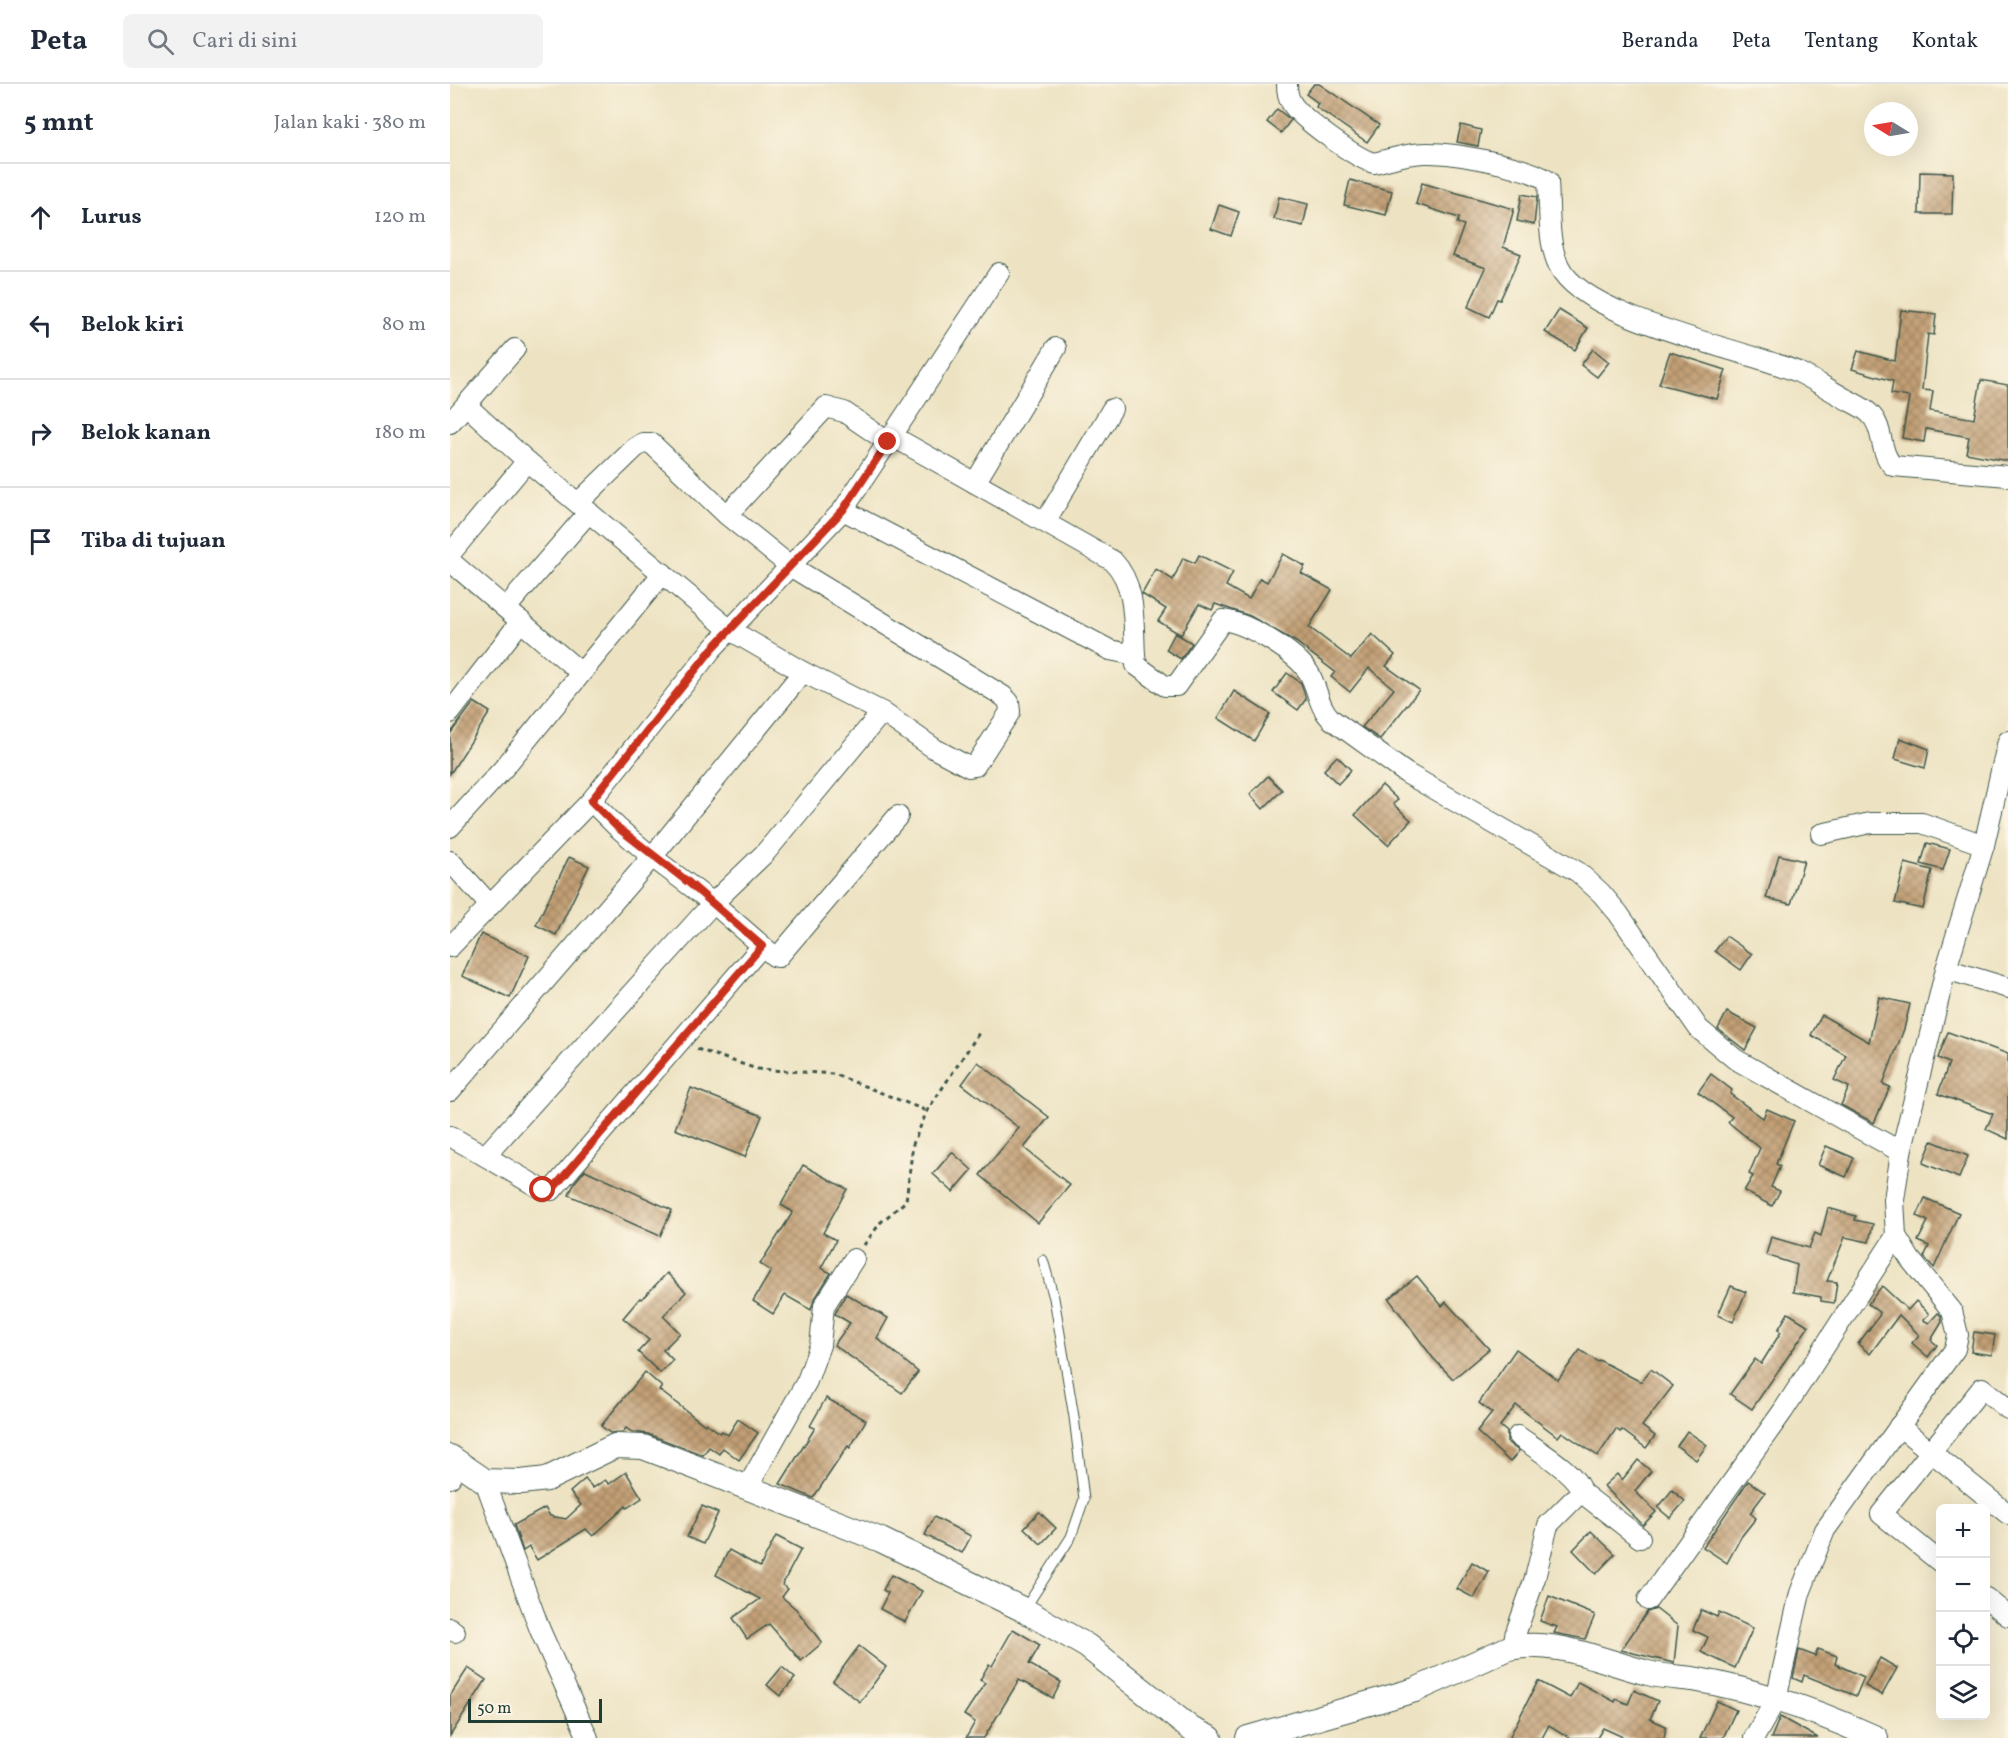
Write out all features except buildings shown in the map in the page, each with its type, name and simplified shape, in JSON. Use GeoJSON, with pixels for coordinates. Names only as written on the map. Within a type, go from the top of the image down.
{"type":"FeatureCollection","features":[{"type":"Feature","properties":{"kind":"street"},"geometry":{"type":"LineString","coordinates":[[1287,84],[1291,104],[1334,141],[1366,161],[1374,163],[1428,153],[1509,166],[1540,175],[1548,181],[1554,254],[1560,269],[1581,289],[1630,316],[1798,372],[1829,389],[1869,412],[1877,421],[1886,457],[1893,466],[2008,476]]}},
{"type":"Feature","properties":{"kind":"street"},"geometry":{"type":"LineString","coordinates":[[450,947],[489,904],[591,801],[730,630],[843,510],[999,273]]}},
{"type":"Feature","properties":{"kind":"street"},"geometry":{"type":"LineString","coordinates":[[975,483],[1056,348]]}},
{"type":"Feature","properties":{"kind":"street"},"geometry":{"type":"LineString","coordinates":[[450,423],[515,349]]}},
{"type":"Feature","properties":{"kind":"street"},"geometry":{"type":"LineString","coordinates":[[466,405],[527,460],[584,507],[663,573],[730,630],[803,672],[882,712],[935,749],[969,767],[975,766],[1010,712],[1009,702],[1003,696],[790,566],[727,515],[651,442],[643,443],[635,448],[584,507],[506,608]]}},
{"type":"Feature","properties":{"kind":"street"},"geometry":{"type":"LineString","coordinates":[[727,515],[826,407],[844,412],[1113,561],[1125,573],[1131,594],[1136,665],[1165,686],[1176,686],[1223,620],[1262,635],[1308,671],[1324,711],[1331,719],[1406,773],[1578,872],[1612,906],[1699,1029],[1735,1059],[1901,1152]]}},
{"type":"Feature","properties":{"kind":"street"},"geometry":{"type":"LineString","coordinates":[[1045,522],[1112,409]]}},
{"type":"Feature","properties":{"kind":"street"},"geometry":{"type":"LineString","coordinates":[[450,554],[527,460]]}},
{"type":"Feature","properties":{"kind":"street"},"geometry":{"type":"LineString","coordinates":[[843,510],[1110,651],[1135,655]]}},
{"type":"Feature","properties":{"kind":"street"},"geometry":{"type":"LineString","coordinates":[[450,561],[580,672]]}},
{"type":"Feature","properties":{"kind":"street"},"geometry":{"type":"LineString","coordinates":[[450,827],[503,769],[663,573]]}},
{"type":"Feature","properties":{"kind":"street"},"geometry":{"type":"LineString","coordinates":[[450,713],[521,621]]}},
{"type":"Feature","properties":{"kind":"street"},"geometry":{"type":"LineString","coordinates":[[450,1091],[652,857],[803,672]]}},
{"type":"Feature","properties":{"kind":"street"},"geometry":{"type":"LineString","coordinates":[[485,1156],[713,903],[765,853],[882,712]]}},
{"type":"Feature","properties":{"kind":"street"},"geometry":{"type":"LineString","coordinates":[[1754,1738],[1776,1699],[1800,1593],[1825,1530],[1955,1349],[1958,1335],[1952,1311],[1920,1272],[1896,1236],[1894,1200],[1901,1152],[1946,969],[1984,845],[2008,741]]}},
{"type":"Feature","properties":{"kind":"street"},"geometry":{"type":"LineString","coordinates":[[591,801],[652,857],[713,903],[774,956],[781,954],[898,816]]}},
{"type":"Feature","properties":{"kind":"street"},"geometry":{"type":"LineString","coordinates":[[1821,834],[1870,823],[1923,823],[1984,845]]}},
{"type":"Feature","properties":{"kind":"street"},"geometry":{"type":"LineString","coordinates":[[450,861],[489,904]]}},
{"type":"Feature","properties":{"kind":"street"},"geometry":{"type":"LineString","coordinates":[[450,1136],[543,1190],[552,1190],[762,946]]}},
{"type":"Feature","properties":{"kind":"street"},"geometry":{"type":"LineString","coordinates":[[1946,969],[2008,988]]}},
{"type":"Feature","properties":{"kind":"street"},"geometry":{"type":"LineString","coordinates":[[1648,1600],[1783,1411],[1896,1236]]}},
{"type":"Feature","properties":{"kind":"street"},"geometry":{"type":"LineString","coordinates":[[747,1488],[807,1381],[819,1345],[824,1306],[854,1259]]}},
{"type":"Feature","properties":{"kind":"street"},"geometry":{"type":"LineString","coordinates":[[1936,1558],[1881,1514],[1982,1388],[2008,1409]]}},
{"type":"Feature","properties":{"kind":"street"},"geometry":{"type":"LineString","coordinates":[[1899,1426],[2008,1514]]}},
{"type":"Feature","properties":{"kind":"street"},"geometry":{"type":"LineString","coordinates":[[1518,1436],[1564,1470],[1578,1484],[1581,1492],[1640,1538]]}},
{"type":"Feature","properties":{"kind":"street"},"geometry":{"type":"LineString","coordinates":[[451,1465],[485,1481],[547,1479],[604,1449],[628,1445],[659,1453],[881,1540],[1024,1610],[1087,1646],[1191,1730],[1210,1738]]}},
{"type":"Feature","properties":{"kind":"street"},"geometry":{"type":"LineString","coordinates":[[485,1481],[540,1630],[588,1738]]}},
{"type":"Feature","properties":{"kind":"street"},"geometry":{"type":"LineString","coordinates":[[1517,1646],[1514,1644],[1515,1635],[1535,1578],[1548,1525],[1581,1492]]}},
{"type":"Feature","properties":{"kind":"street"},"geometry":{"type":"LineString","coordinates":[[1990,1601],[2008,1617]]}},
{"type":"Feature","properties":{"kind":"street"},"geometry":{"type":"LineString","coordinates":[[1248,1738],[1415,1690],[1517,1646],[1535,1646],[1600,1658],[1647,1673],[1692,1679],[1776,1699],[1827,1715],[1876,1738]]}},
{"type":"Feature","properties":{"kind":"lane"},"geometry":{"type":"LineString","coordinates":[[1024,1610],[1071,1537],[1084,1499],[1074,1417],[1056,1309],[1043,1260]]}},
{"type":"Feature","properties":{"kind":"path"},"geometry":{"type":"LineString","coordinates":[[854,1259],[874,1229],[906,1201],[913,1144],[927,1110],[981,1030]]}},
{"type":"Feature","properties":{"kind":"path"},"geometry":{"type":"LineString","coordinates":[[683,1038],[703,1052],[736,1063],[781,1072],[834,1074],[927,1110]]}},
{"type":"Feature","properties":{"kind":"route"},"geometry":{"type":"LineString","coordinates":[[543,1190],[552,1190],[762,946],[688,882],[652,857],[591,801],[712,649],[843,510],[888,442]]}}]}
